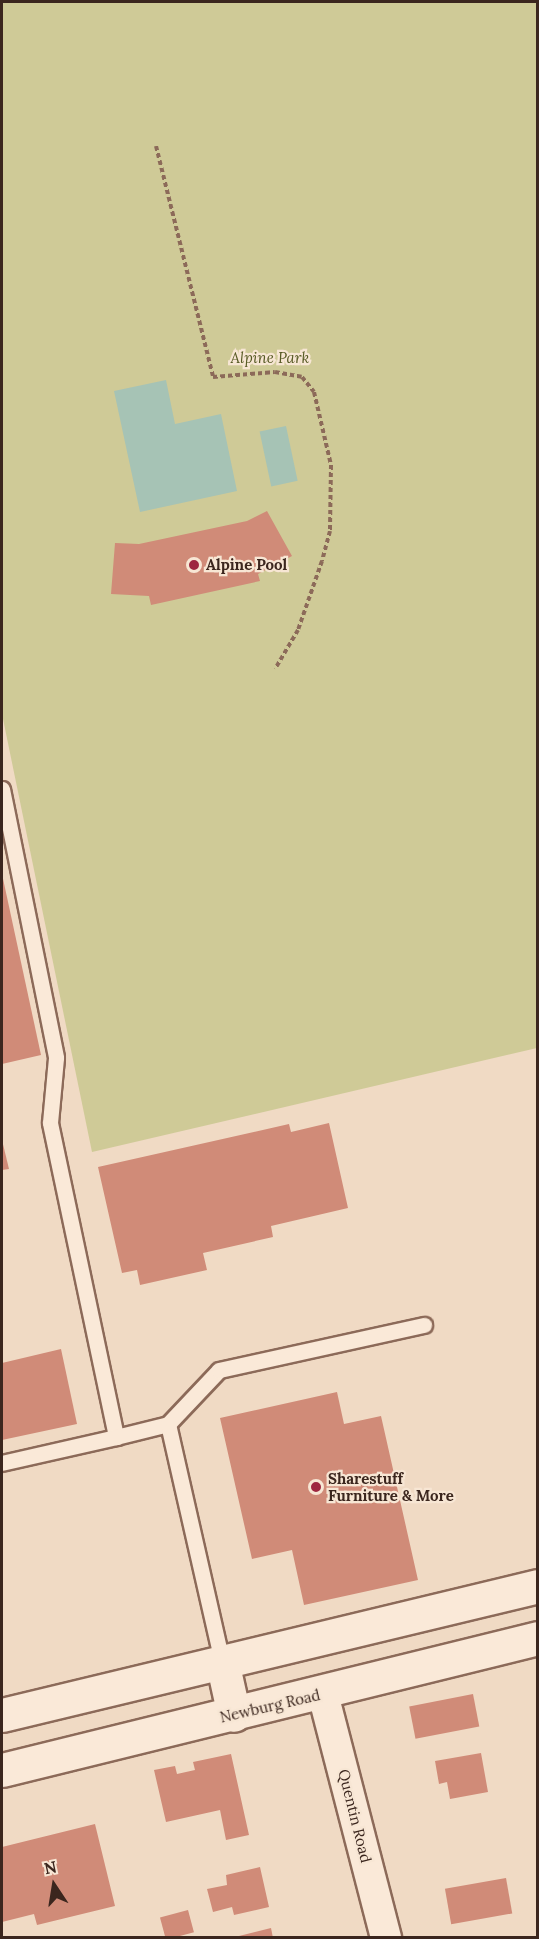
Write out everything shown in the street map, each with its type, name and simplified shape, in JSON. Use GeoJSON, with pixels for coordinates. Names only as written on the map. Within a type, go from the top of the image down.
{"type":"FeatureCollection","features":[{"type":"Feature","properties":{"kind":"main road"},"geometry":{"type":"LineString","coordinates":[[2,1715],[537,1586]]}},
{"type":"Feature","properties":{"kind":"main road","name":"Newburg Road"},"geometry":{"type":"LineString","coordinates":[[2,1770],[323,1694],[537,1638]]}},
{"type":"Feature","properties":{"kind":"main road"},"geometry":{"type":"LineString","coordinates":[[222,1661],[234,1715]]}},
{"type":"Feature","properties":{"kind":"street","name":"Quentin Road"},"geometry":{"type":"LineString","coordinates":[[323,1694],[386,1938]]}},
{"type":"Feature","properties":{"kind":"lane"},"geometry":{"type":"LineString","coordinates":[[2,789],[56,1058],[50,1122],[116,1437]]}},
{"type":"Feature","properties":{"kind":"lane"},"geometry":{"type":"LineString","coordinates":[[2,1463],[168,1424],[219,1370],[424,1325]]}},
{"type":"Feature","properties":{"kind":"lane"},"geometry":{"type":"LineString","coordinates":[[168,1424],[222,1661]]}},
{"type":"Feature","properties":{"kind":"path"},"geometry":{"type":"LineString","coordinates":[[156,146],[213,377],[275,372],[302,377],[314,392],[331,465],[330,531],[322,561],[298,630],[275,669]]}},
{"type":"Feature","properties":{"kind":"green space","name":"Alpine Park"},"geometry":{"type":"Polygon","coordinates":[[[2,2],[537,2],[537,1048],[92,1152],[2,714],[2,2]]]}},
{"type":"Feature","properties":{"kind":"shaded area"},"geometry":{"type":"Polygon","coordinates":[[[166,380],[175,424],[221,414],[237,491],[140,512],[114,391],[166,380]]]}},
{"type":"Feature","properties":{"kind":"shaded area"},"geometry":{"type":"Polygon","coordinates":[[[286,426],[298,481],[271,486],[260,432],[286,426]]]}},
{"type":"Feature","properties":{"kind":"building","name":"Alpine Pool"},"geometry":{"type":"Polygon","coordinates":[[[267,511],[292,556],[258,574],[260,581],[151,605],[149,596],[111,594],[115,543],[139,544],[247,521],[267,511]]]}},
{"type":"Feature","properties":{"kind":"building"},"geometry":{"type":"Polygon","coordinates":[[[2,874],[41,1055],[2,1064],[2,874]]]}},
{"type":"Feature","properties":{"kind":"building"},"geometry":{"type":"Polygon","coordinates":[[[329,1123],[348,1208],[271,1226],[273,1237],[203,1253],[207,1270],[140,1285],[137,1270],[122,1273],[98,1167],[289,1124],[291,1132],[329,1123]]]}},
{"type":"Feature","properties":{"kind":"building"},"geometry":{"type":"Polygon","coordinates":[[[2,1140],[9,1169],[2,1170],[2,1140]]]}},
{"type":"Feature","properties":{"kind":"building"},"geometry":{"type":"Polygon","coordinates":[[[61,1349],[77,1424],[2,1440],[2,1363],[61,1349]]]}},
{"type":"Feature","properties":{"kind":"building","name":"Sharestuff Furniture & More"},"geometry":{"type":"Polygon","coordinates":[[[337,1392],[344,1424],[381,1416],[418,1580],[304,1605],[292,1550],[252,1559],[220,1418],[337,1392]]]}},
{"type":"Feature","properties":{"kind":"building"},"geometry":{"type":"Polygon","coordinates":[[[473,1694],[479,1726],[415,1739],[409,1706],[473,1694]]]}},
{"type":"Feature","properties":{"kind":"building"},"geometry":{"type":"Polygon","coordinates":[[[481,1753],[488,1792],[450,1799],[447,1782],[439,1784],[435,1761],[481,1753]]]}},
{"type":"Feature","properties":{"kind":"building"},"geometry":{"type":"Polygon","coordinates":[[[231,1754],[249,1835],[226,1840],[220,1810],[166,1822],[154,1770],[175,1766],[177,1774],[195,1770],[193,1762],[231,1754]]]}},
{"type":"Feature","properties":{"kind":"building"},"geometry":{"type":"Polygon","coordinates":[[[95,1824],[115,1906],[37,1925],[34,1914],[2,1922],[2,1847],[95,1824]]]}},
{"type":"Feature","properties":{"kind":"building"},"geometry":{"type":"Polygon","coordinates":[[[260,1867],[269,1907],[234,1915],[232,1907],[213,1912],[207,1889],[227,1885],[226,1875],[260,1867]]]}},
{"type":"Feature","properties":{"kind":"building"},"geometry":{"type":"Polygon","coordinates":[[[506,1878],[512,1913],[451,1924],[445,1889],[506,1878]]]}},
{"type":"Feature","properties":{"kind":"building"},"geometry":{"type":"Polygon","coordinates":[[[188,1910],[194,1932],[165,1938],[160,1918],[188,1910]]]}},
{"type":"Feature","properties":{"kind":"building"},"geometry":{"type":"Polygon","coordinates":[[[271,1928],[273,1938],[235,1938],[235,1937],[271,1928]]]}},
{"type":"Feature","properties":{"kind":"place","name":"Alpine Pool"},"geometry":{"type":"Point","coordinates":[194,565]}},
{"type":"Feature","properties":{"kind":"place","name":"Sharestuff Furniture & More"},"geometry":{"type":"Point","coordinates":[316,1487]}}]}
